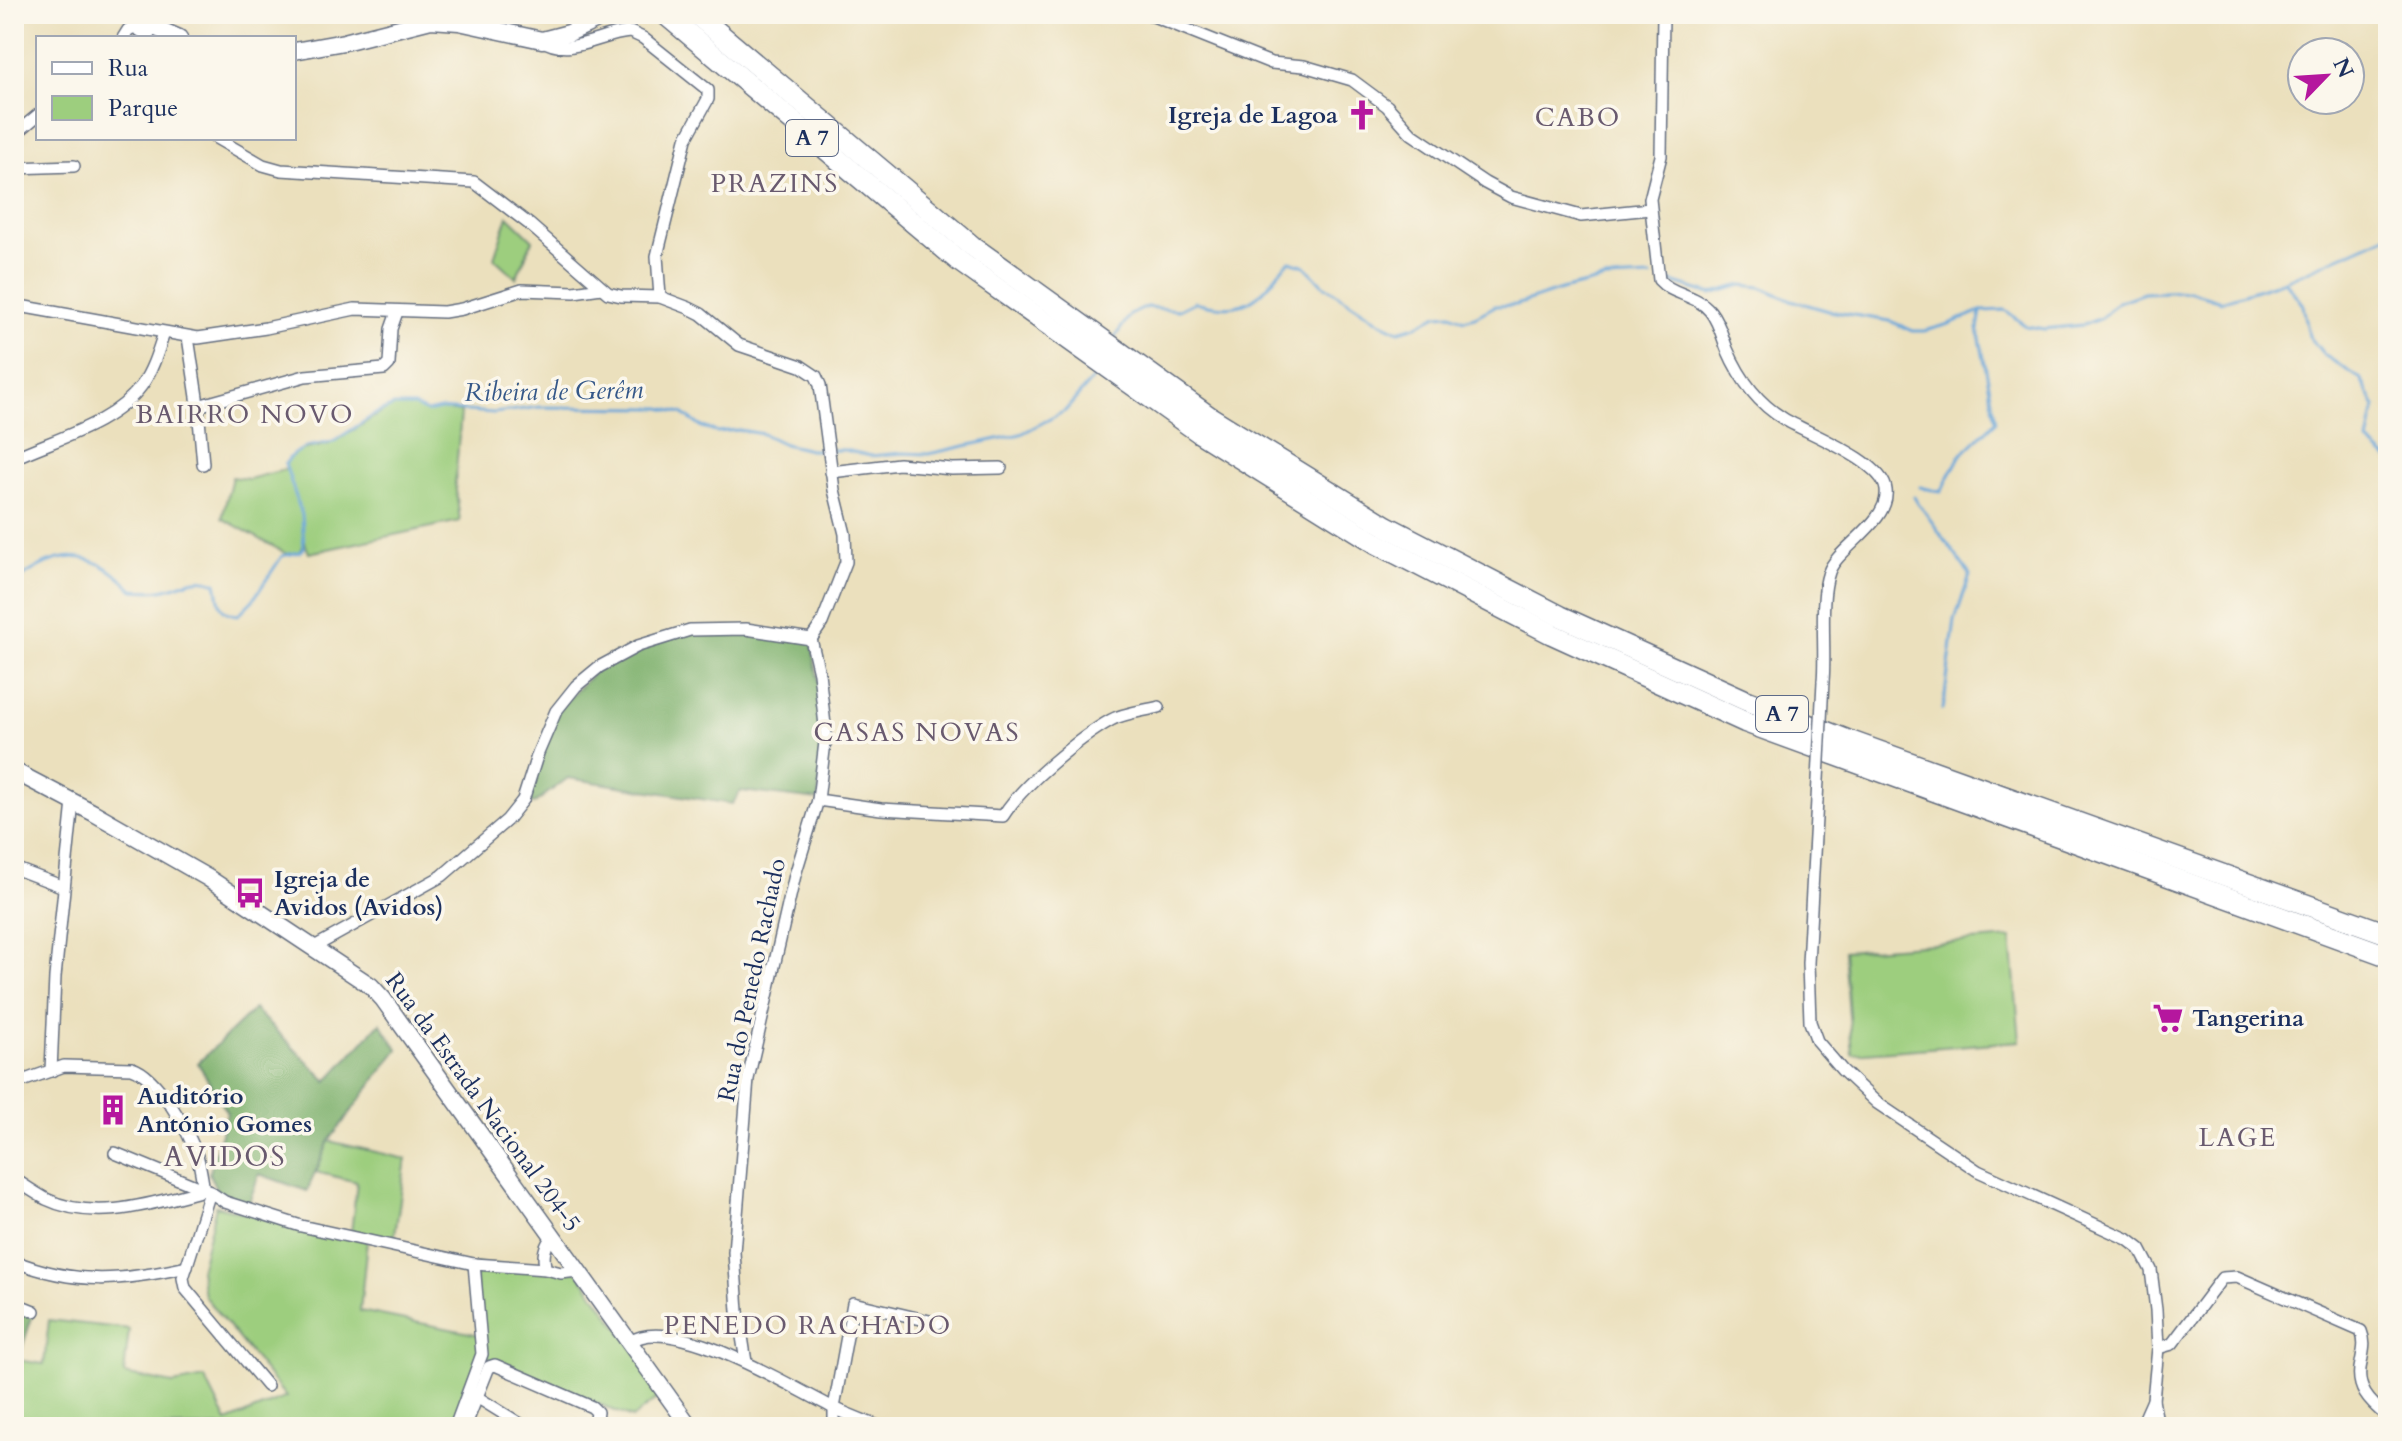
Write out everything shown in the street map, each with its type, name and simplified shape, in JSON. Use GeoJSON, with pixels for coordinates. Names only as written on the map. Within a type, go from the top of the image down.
{"type":"FeatureCollection","features":[{"type":"Feature","properties":{"kind":"highway","name":"A 7"},"geometry":{"type":"LineString","coordinates":[[665,14],[966,254],[1376,543],[1552,634],[1745,722],[2388,956]]}},
{"type":"Feature","properties":{"kind":"highway","name":"A 7"},"geometry":{"type":"LineString","coordinates":[[696,14],[966,254]]}},
{"type":"Feature","properties":{"kind":"highway","name":"A 7"},"geometry":{"type":"LineString","coordinates":[[1205,425],[1386,526],[1560,616],[1745,700],[1847,740],[2388,934]]}},
{"type":"Feature","properties":{"kind":"main road"},"geometry":{"type":"LineString","coordinates":[[296,51],[431,20],[459,22],[542,40],[569,33],[610,14]]}},
{"type":"Feature","properties":{"kind":"main road"},"geometry":{"type":"LineString","coordinates":[[146,18],[176,36]]}},
{"type":"Feature","properties":{"kind":"main road","name":"Rua da Estrada Nacional 204-5"},"geometry":{"type":"LineString","coordinates":[[14,771],[208,878],[365,981],[383,999],[690,1427]]}},
{"type":"Feature","properties":{"kind":"street"},"geometry":{"type":"LineString","coordinates":[[1148,14],[1271,63],[1313,68],[1352,80],[1387,106],[1412,134],[1511,197],[1581,216],[1597,217],[1650,209]]}},
{"type":"Feature","properties":{"kind":"street"},"geometry":{"type":"LineString","coordinates":[[1663,14],[1661,156],[1651,189],[1650,209],[1659,280],[1664,286],[1690,296],[1712,314],[1733,361],[1765,406],[1875,470],[1886,489],[1885,502],[1879,514],[1829,570],[1808,963],[1810,1022],[1817,1041],[1877,1103],[1978,1171],[2127,1239],[2140,1249],[2151,1270],[2158,1348],[2153,1400],[2158,1427]]}},
{"type":"Feature","properties":{"kind":"street"},"geometry":{"type":"LineString","coordinates":[[124,36],[146,18]]}},
{"type":"Feature","properties":{"kind":"street"},"geometry":{"type":"LineString","coordinates":[[542,40],[564,49],[630,32],[643,38],[708,90],[708,99],[686,139],[657,256],[660,297]]}},
{"type":"Feature","properties":{"kind":"street"},"geometry":{"type":"LineString","coordinates":[[14,135],[36,117]]}},
{"type":"Feature","properties":{"kind":"street"},"geometry":{"type":"LineString","coordinates":[[219,140],[263,165],[281,170],[474,182],[529,224],[601,288],[614,295],[660,297],[701,314],[739,345],[810,370],[820,385],[831,472],[845,534],[846,562],[822,623],[811,639],[746,629],[690,630],[638,646],[599,667],[576,686],[556,711],[523,800],[507,820],[442,876],[314,947]]}},
{"type":"Feature","properties":{"kind":"street"},"geometry":{"type":"LineString","coordinates":[[14,168],[74,166]]}},
{"type":"Feature","properties":{"kind":"street"},"geometry":{"type":"LineString","coordinates":[[14,305],[188,337],[238,333],[355,309],[444,312],[522,290],[574,292],[601,288]]}},
{"type":"Feature","properties":{"kind":"street"},"geometry":{"type":"LineString","coordinates":[[198,406],[305,376],[384,369],[389,364],[391,329],[397,312]]}},
{"type":"Feature","properties":{"kind":"street"},"geometry":{"type":"LineString","coordinates":[[14,458],[103,418],[124,404],[151,370],[164,333]]}},
{"type":"Feature","properties":{"kind":"street"},"geometry":{"type":"LineString","coordinates":[[188,337],[203,464]]}},
{"type":"Feature","properties":{"kind":"street"},"geometry":{"type":"LineString","coordinates":[[831,472],[899,464],[952,469],[1001,468]]}},
{"type":"Feature","properties":{"kind":"street","name":"Rua do Penedo Rachado"},"geometry":{"type":"LineString","coordinates":[[746,1362],[738,1311],[734,1252],[748,1079],[795,875],[818,800],[826,734],[819,673],[811,639]]}},
{"type":"Feature","properties":{"kind":"street"},"geometry":{"type":"LineString","coordinates":[[818,800],[911,811],[1003,816],[1012,801],[1051,765],[1112,719],[1159,707]]}},
{"type":"Feature","properties":{"kind":"street"},"geometry":{"type":"LineString","coordinates":[[51,1071],[55,977],[73,802]]}},
{"type":"Feature","properties":{"kind":"street"},"geometry":{"type":"LineString","coordinates":[[14,868],[64,887]]}},
{"type":"Feature","properties":{"kind":"street"},"geometry":{"type":"LineString","coordinates":[[14,1084],[79,1065],[132,1068],[151,1079],[186,1131],[198,1157],[207,1191],[183,1278],[189,1296],[267,1386]]}},
{"type":"Feature","properties":{"kind":"street"},"geometry":{"type":"LineString","coordinates":[[115,1153],[207,1191],[225,1202],[301,1226],[474,1264],[546,1269],[561,1273],[577,1271]]}},
{"type":"Feature","properties":{"kind":"street"},"geometry":{"type":"LineString","coordinates":[[14,1179],[47,1199],[66,1206],[94,1210],[144,1205],[207,1191]]}},
{"type":"Feature","properties":{"kind":"street"},"geometry":{"type":"LineString","coordinates":[[546,1269],[543,1259],[545,1246],[553,1236]]}},
{"type":"Feature","properties":{"kind":"street"},"geometry":{"type":"LineString","coordinates":[[14,1261],[65,1278],[84,1280],[138,1278],[187,1267]]}},
{"type":"Feature","properties":{"kind":"street"},"geometry":{"type":"LineString","coordinates":[[465,1427],[482,1354],[474,1264]]}},
{"type":"Feature","properties":{"kind":"street"},"geometry":{"type":"LineString","coordinates":[[2158,1348],[2172,1344],[2222,1278],[2237,1277],[2361,1331],[2365,1347],[2359,1380],[2362,1392],[2388,1417]]}},
{"type":"Feature","properties":{"kind":"street"},"geometry":{"type":"LineString","coordinates":[[14,1303],[34,1311]]}},
{"type":"Feature","properties":{"kind":"street"},"geometry":{"type":"LineString","coordinates":[[834,1427],[834,1408],[853,1303],[938,1323]]}},
{"type":"Feature","properties":{"kind":"street"},"geometry":{"type":"LineString","coordinates":[[630,1342],[646,1334],[673,1336],[746,1362],[834,1408],[880,1427]]}},
{"type":"Feature","properties":{"kind":"street"},"geometry":{"type":"LineString","coordinates":[[455,1427],[489,1367],[495,1365],[592,1407],[597,1412],[595,1427]]}},
{"type":"Feature","properties":{"kind":"street"},"geometry":{"type":"LineString","coordinates":[[472,1394],[525,1427]]}},
{"type":"Feature","properties":{"kind":"street"},"geometry":{"type":"LineString","coordinates":[[2141,1427],[2153,1400]]}},
{"type":"Feature","properties":{"kind":"green space"},"geometry":{"type":"Polygon","coordinates":[[[508,216],[533,240],[516,278],[494,258],[508,216]]]}},
{"type":"Feature","properties":{"kind":"green space"},"geometry":{"type":"Polygon","coordinates":[[[394,406],[414,406],[427,412],[440,409],[461,412],[455,483],[460,521],[309,553],[305,543],[300,552],[287,554],[222,518],[232,477],[249,479],[287,469],[285,464],[296,453],[331,443],[394,406]]]}},
{"type":"Feature","properties":{"kind":"green space"},"geometry":{"type":"Polygon","coordinates":[[[690,630],[811,639],[825,717],[818,800],[741,791],[732,804],[568,778],[533,804],[523,800],[556,711],[599,667],[690,630]]]}},
{"type":"Feature","properties":{"kind":"green space"},"geometry":{"type":"Polygon","coordinates":[[[2011,938],[2020,1041],[1852,1054],[1844,951],[2011,938]]]}},
{"type":"Feature","properties":{"kind":"green space"},"geometry":{"type":"Polygon","coordinates":[[[254,1009],[327,1081],[380,1023],[398,1049],[329,1141],[307,1191],[259,1174],[249,1203],[217,1191],[209,1173],[227,1113],[198,1063],[254,1009]]]}},
{"type":"Feature","properties":{"kind":"green space"},"geometry":{"type":"Polygon","coordinates":[[[329,1141],[406,1159],[394,1241],[351,1232],[357,1182],[316,1172],[329,1141]]]}},
{"type":"Feature","properties":{"kind":"green space"},"geometry":{"type":"Polygon","coordinates":[[[216,1206],[367,1241],[360,1311],[480,1335],[474,1264],[577,1271],[666,1392],[632,1418],[482,1355],[455,1427],[14,1427],[14,1373],[18,1360],[44,1364],[49,1320],[129,1329],[124,1374],[173,1384],[205,1378],[227,1422],[286,1397],[204,1296],[200,1270],[216,1206]]]}},
{"type":"Feature","properties":{"kind":"green space"},"geometry":{"type":"Polygon","coordinates":[[[14,1307],[33,1314],[14,1373],[14,1307]]]}},
{"type":"Feature","properties":{"kind":"waterway","name":"Ribeira de Gerêm"},"geometry":{"type":"LineString","coordinates":[[1665,280],[1711,294],[1741,285],[1761,287],[1791,300],[1829,311],[1890,321],[1913,331],[1949,324],[1981,311],[2005,310],[2026,326],[2044,329],[2083,325],[2101,318],[2118,302],[2144,293],[2189,291],[2221,301],[2285,281],[2388,235]]}},
{"type":"Feature","properties":{"kind":"waterway","name":"Ribeira de Gerêm"},"geometry":{"type":"LineString","coordinates":[[1113,340],[1130,315],[1147,307],[1179,310],[1195,302],[1224,307],[1241,305],[1265,289],[1290,261],[1305,266],[1322,284],[1399,331],[1437,315],[1451,314],[1464,320],[1495,306],[1516,305],[1606,279],[1651,277]]}},
{"type":"Feature","properties":{"kind":"waterway"},"geometry":{"type":"LineString","coordinates":[[2285,281],[2303,305],[2309,336],[2324,355],[2361,379],[2375,407],[2368,442],[2388,459]]}},
{"type":"Feature","properties":{"kind":"waterway"},"geometry":{"type":"LineString","coordinates":[[1920,487],[1941,492],[1960,456],[1996,421],[1978,328],[1981,311]]}},
{"type":"Feature","properties":{"kind":"waterway","name":"Ribeira de Gerêm"},"geometry":{"type":"LineString","coordinates":[[832,450],[871,456],[928,454],[1021,434],[1065,411],[1098,368]]}},
{"type":"Feature","properties":{"kind":"waterway","name":"Ribeira de Gerêm"},"geometry":{"type":"LineString","coordinates":[[14,584],[46,563],[75,557],[104,566],[133,590],[158,591],[197,580],[216,583],[222,608],[238,615],[253,600],[282,556],[304,548],[302,515],[285,464],[292,455],[306,447],[333,442],[377,413],[394,406],[414,406],[427,412],[440,409],[494,413],[540,407],[661,408],[682,413],[700,426],[717,432],[739,430],[763,434],[784,444],[825,450]]}},
{"type":"Feature","properties":{"kind":"waterway"},"geometry":{"type":"LineString","coordinates":[[1914,497],[1970,575],[1955,620],[1943,710]]}},
{"type":"Feature","properties":{"kind":"place","name":"Igreja de Lagoa"},"geometry":{"type":"Point","coordinates":[1362,115]}},
{"type":"Feature","properties":{"kind":"place","name":"Igreja de Avidos (Avidos)"},"geometry":{"type":"Point","coordinates":[250,893]}},
{"type":"Feature","properties":{"kind":"place","name":"Tangerina"},"geometry":{"type":"Point","coordinates":[2168,1018]}},
{"type":"Feature","properties":{"kind":"place","name":"Auditório António Gomes"},"geometry":{"type":"Point","coordinates":[113,1110]}},
{"type":"Feature","properties":{"kind":"district","name":"CABO"},"geometry":{"type":"Point","coordinates":[1578,117]}},
{"type":"Feature","properties":{"kind":"district","name":"PRAZINS"},"geometry":{"type":"Point","coordinates":[775,183]}},
{"type":"Feature","properties":{"kind":"district","name":"BAIRRO NOVO"},"geometry":{"type":"Point","coordinates":[245,414]}},
{"type":"Feature","properties":{"kind":"district","name":"CASAS NOVAS"},"geometry":{"type":"Point","coordinates":[917,732]}},
{"type":"Feature","properties":{"kind":"district","name":"LAGE"},"geometry":{"type":"Point","coordinates":[2238,1137]}},
{"type":"Feature","properties":{"kind":"district","name":"AVIDOS"},"geometry":{"type":"Point","coordinates":[225,1157]}},
{"type":"Feature","properties":{"kind":"district","name":"PENEDO RACHADO"},"geometry":{"type":"Point","coordinates":[808,1325]}}]}
